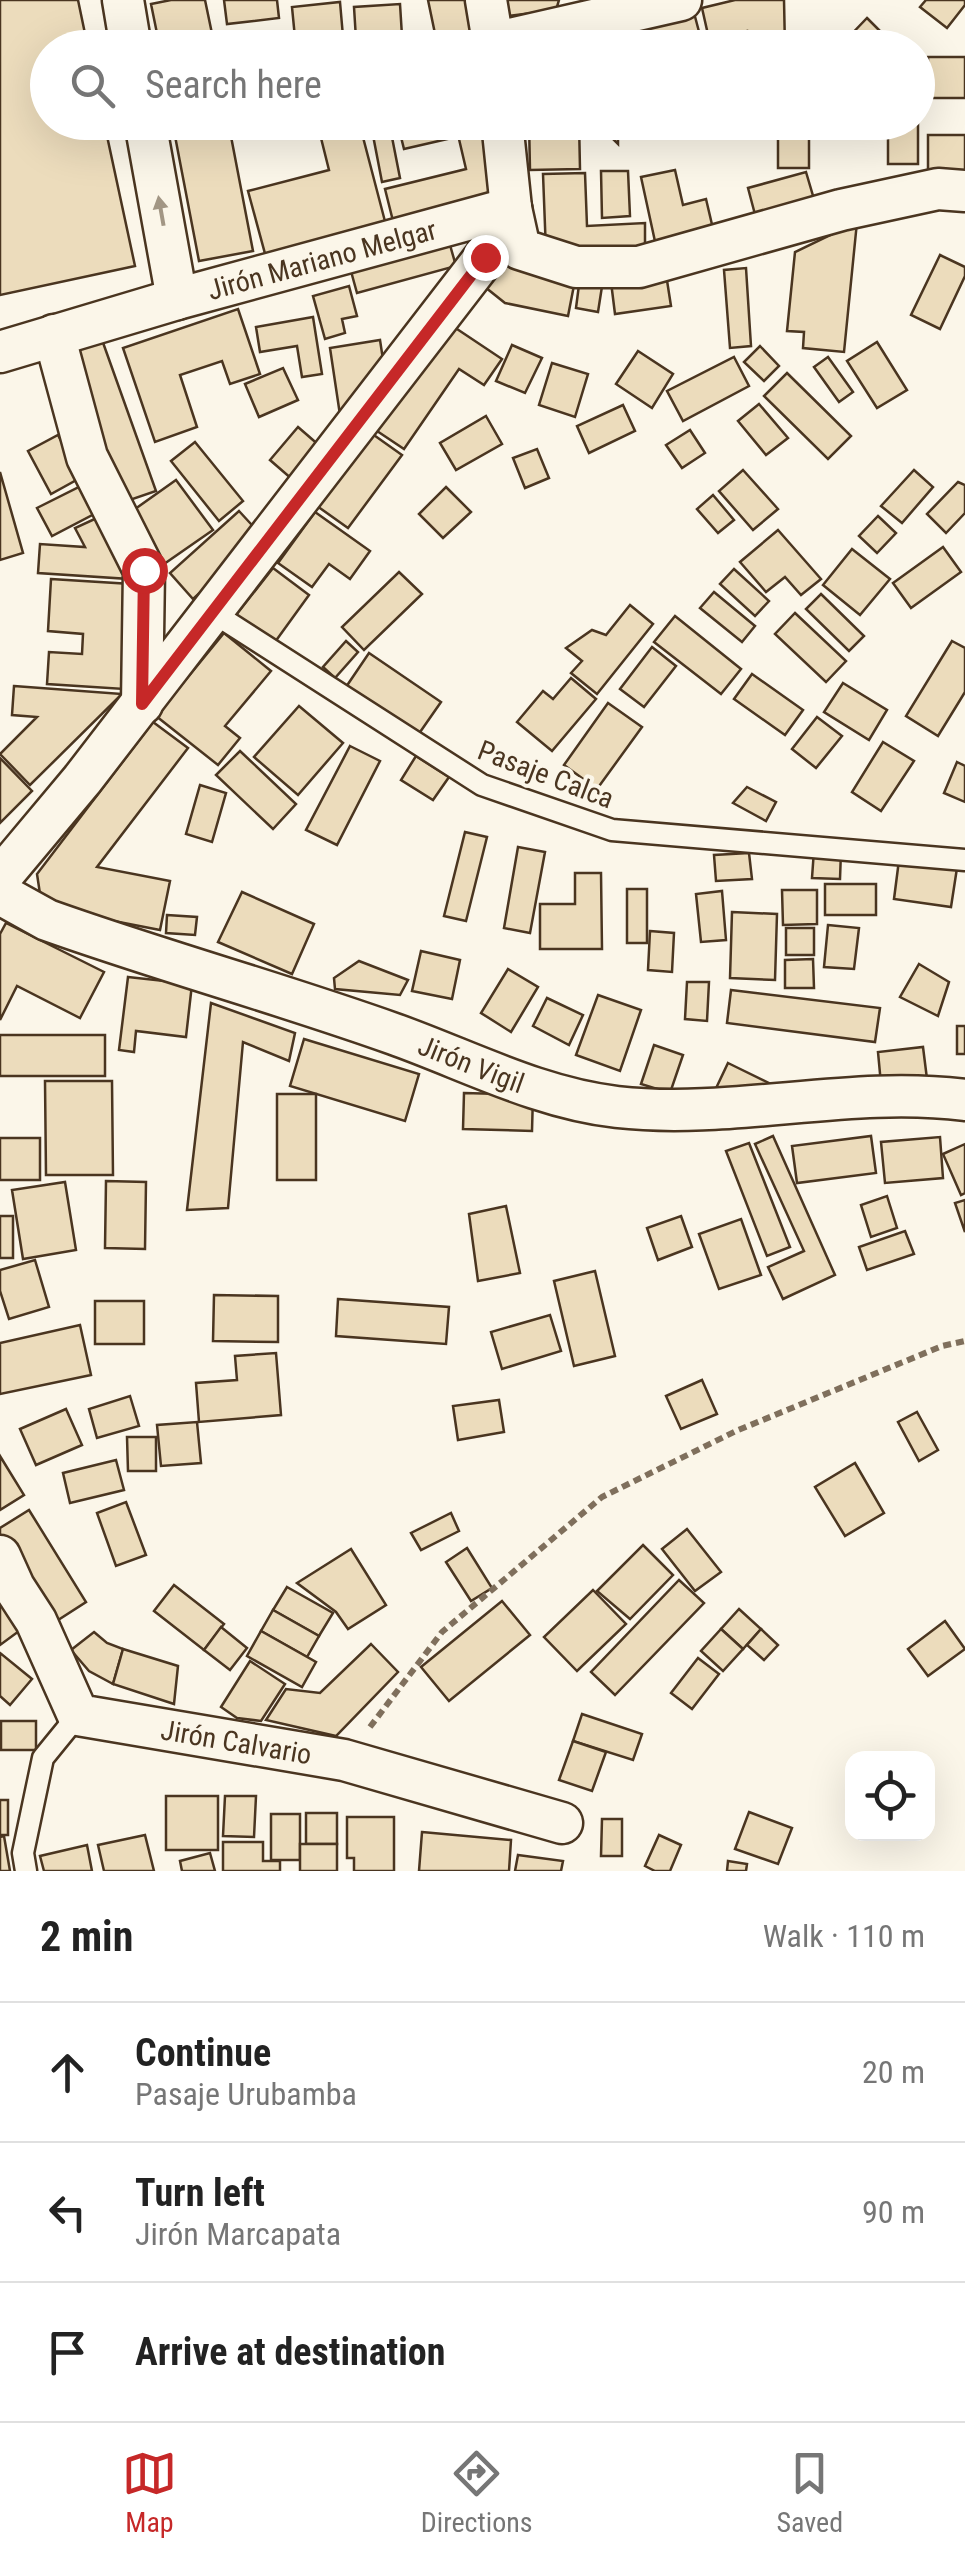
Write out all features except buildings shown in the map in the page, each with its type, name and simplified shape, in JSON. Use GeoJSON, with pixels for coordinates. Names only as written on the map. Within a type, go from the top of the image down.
{"type":"FeatureCollection","features":[{"type":"Feature","properties":{"kind":"street"},"geometry":{"type":"LineString","coordinates":[[122,0],[128,30]]}},
{"type":"Feature","properties":{"kind":"street"},"geometry":{"type":"LineString","coordinates":[[486,0],[491,30]]}},
{"type":"Feature","properties":{"kind":"street"},"geometry":{"type":"LineString","coordinates":[[556,30],[681,0]]}},
{"type":"Feature","properties":{"kind":"street"},"geometry":{"type":"LineString","coordinates":[[148,140],[177,298]]}},
{"type":"Feature","properties":{"kind":"street"},"geometry":{"type":"LineString","coordinates":[[504,140],[520,249],[576,268],[639,268],[841,210],[938,189],[965,191]]}},
{"type":"Feature","properties":{"kind":"street"},"geometry":{"type":"LineString","coordinates":[[0,878],[142,704],[485,257],[511,208]]}},
{"type":"Feature","properties":{"kind":"street","name":"Jirón Mariano Melgar"},"geometry":{"type":"LineString","coordinates":[[0,352],[177,298],[511,208]]}},
{"type":"Feature","properties":{"kind":"street"},"geometry":{"type":"LineString","coordinates":[[54,335],[87,457],[144,570],[142,704]]}},
{"type":"Feature","properties":{"kind":"street","name":"Jirón Vigil"},"geometry":{"type":"LineString","coordinates":[[0,894],[47,920],[392,1034],[550,1094],[617,1108],[706,1110],[924,1094],[965,1100]]}},
{"type":"Feature","properties":{"kind":"street"},"geometry":{"type":"LineString","coordinates":[[0,1556],[36,1621],[78,1716]]}},
{"type":"Feature","properties":{"kind":"street","name":"Jirón Calvario"},"geometry":{"type":"LineString","coordinates":[[78,1716],[344,1760],[562,1823]]}},
{"type":"Feature","properties":{"kind":"lane","name":"Pasaje Calca"},"geometry":{"type":"LineString","coordinates":[[212,612],[482,784],[612,830],[965,860]]}},
{"type":"Feature","properties":{"kind":"lane"},"geometry":{"type":"LineString","coordinates":[[26,1871],[22,1853],[43,1758],[78,1716]]}},
{"type":"Feature","properties":{"kind":"path"},"geometry":{"type":"LineString","coordinates":[[344,1760],[442,1632],[602,1497],[736,1431],[942,1346],[965,1341]]}},
{"type":"Feature","properties":{"kind":"route"},"geometry":{"type":"LineString","coordinates":[[144,570],[142,704],[485,257]]}}]}
